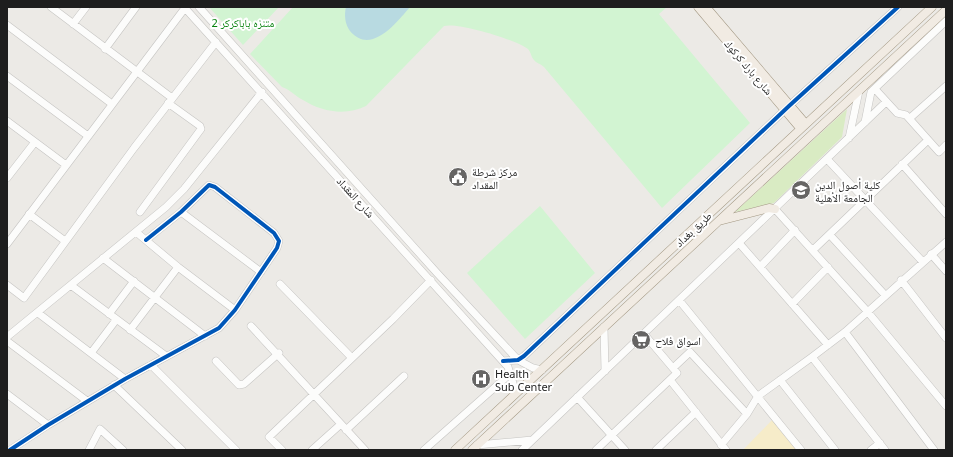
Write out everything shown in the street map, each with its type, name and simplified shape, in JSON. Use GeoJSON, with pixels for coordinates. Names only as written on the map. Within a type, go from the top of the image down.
{"type":"FeatureCollection","features":[{"type":"Feature","properties":{"kind":"main road","name":"شارع بارك كركوك"},"geometry":{"type":"LineString","coordinates":[[698,7],[802,125]]}},
{"type":"Feature","properties":{"kind":"main road"},"geometry":{"type":"LineString","coordinates":[[706,7],[787,108]]}},
{"type":"Feature","properties":{"kind":"main road","name":"طريق بغداد"},"geometry":{"type":"LineString","coordinates":[[455,450],[667,254],[802,125],[932,7]]}},
{"type":"Feature","properties":{"kind":"main road","name":"طريق بغداد"},"geometry":{"type":"LineString","coordinates":[[475,448],[946,10]]}},
{"type":"Feature","properties":{"kind":"main road"},"geometry":{"type":"LineString","coordinates":[[718,221],[767,208],[775,209]]}},
{"type":"Feature","properties":{"kind":"main road"},"geometry":{"type":"LineString","coordinates":[[667,254],[674,262]]}},
{"type":"Feature","properties":{"kind":"street"},"geometry":{"type":"LineString","coordinates":[[51,7],[136,72],[200,126],[201,129],[140,212]]}},
{"type":"Feature","properties":{"kind":"street"},"geometry":{"type":"LineString","coordinates":[[73,24],[86,7]]}},
{"type":"Feature","properties":{"kind":"street"},"geometry":{"type":"LineString","coordinates":[[105,48],[136,7]]}},
{"type":"Feature","properties":{"kind":"street","name":"شارع المقداد"},"geometry":{"type":"LineString","coordinates":[[199,7],[518,360],[533,368],[542,370]]}},
{"type":"Feature","properties":{"kind":"street"},"geometry":{"type":"LineString","coordinates":[[503,360],[518,360],[787,108],[898,7]]}},
{"type":"Feature","properties":{"kind":"street"},"geometry":{"type":"LineString","coordinates":[[7,244],[184,8]]}},
{"type":"Feature","properties":{"kind":"street","name":"شارع المقداد"},"geometry":{"type":"LineString","coordinates":[[184,8],[284,116],[503,360],[511,373],[516,393]]}},
{"type":"Feature","properties":{"kind":"street"},"geometry":{"type":"LineString","coordinates":[[7,25],[112,104]]}},
{"type":"Feature","properties":{"kind":"street"},"geometry":{"type":"LineString","coordinates":[[865,122],[871,92],[944,26]]}},
{"type":"Feature","properties":{"kind":"street"},"geometry":{"type":"LineString","coordinates":[[7,285],[24,298],[170,100],[216,42]]}},
{"type":"Feature","properties":{"kind":"street"},"geometry":{"type":"LineString","coordinates":[[7,76],[88,136]]}},
{"type":"Feature","properties":{"kind":"street"},"geometry":{"type":"LineString","coordinates":[[910,118],[946,86]]}},
{"type":"Feature","properties":{"kind":"street"},"geometry":{"type":"LineString","coordinates":[[874,89],[897,113],[906,114],[938,152],[946,145]]}},
{"type":"Feature","properties":{"kind":"street"},"geometry":{"type":"LineString","coordinates":[[849,138],[859,91]]}},
{"type":"Feature","properties":{"kind":"street"},"geometry":{"type":"LineString","coordinates":[[7,337],[72,286],[103,258],[166,207],[184,188],[262,92]]}},
{"type":"Feature","properties":{"kind":"street"},"geometry":{"type":"LineString","coordinates":[[522,450],[886,102]]}},
{"type":"Feature","properties":{"kind":"street"},"geometry":{"type":"LineString","coordinates":[[284,116],[290,108]]}},
{"type":"Feature","properties":{"kind":"street"},"geometry":{"type":"LineString","coordinates":[[7,121],[66,165]]}},
{"type":"Feature","properties":{"kind":"street"},"geometry":{"type":"LineString","coordinates":[[813,250],[866,201],[928,140]]}},
{"type":"Feature","properties":{"kind":"street"},"geometry":{"type":"LineString","coordinates":[[7,178],[35,142]]}},
{"type":"Feature","properties":{"kind":"street"},"geometry":{"type":"LineString","coordinates":[[827,159],[923,262]]}},
{"type":"Feature","properties":{"kind":"street"},"geometry":{"type":"LineString","coordinates":[[902,164],[945,212]]}},
{"type":"Feature","properties":{"kind":"street"},"geometry":{"type":"LineString","coordinates":[[10,447],[114,385],[218,328],[235,310],[277,248],[279,241],[277,236],[212,185],[206,186],[181,212],[146,240]]}},
{"type":"Feature","properties":{"kind":"street"},"geometry":{"type":"LineString","coordinates":[[775,209],[867,311],[946,406]]}},
{"type":"Feature","properties":{"kind":"street"},"geometry":{"type":"LineString","coordinates":[[181,212],[261,272]]}},
{"type":"Feature","properties":{"kind":"street"},"geometry":{"type":"LineString","coordinates":[[29,214],[65,241]]}},
{"type":"Feature","properties":{"kind":"street"},"geometry":{"type":"LineString","coordinates":[[760,267],[795,230]]}},
{"type":"Feature","properties":{"kind":"street"},"geometry":{"type":"LineString","coordinates":[[136,232],[178,267],[235,310]]}},
{"type":"Feature","properties":{"kind":"street"},"geometry":{"type":"LineString","coordinates":[[830,235],[885,295]]}},
{"type":"Feature","properties":{"kind":"street"},"geometry":{"type":"LineString","coordinates":[[739,242],[828,345]]}},
{"type":"Feature","properties":{"kind":"street"},"geometry":{"type":"LineString","coordinates":[[670,380],[723,447],[758,396],[845,332],[901,280],[946,242]]}},
{"type":"Feature","properties":{"kind":"street"},"geometry":{"type":"LineString","coordinates":[[931,254],[946,272]]}},
{"type":"Feature","properties":{"kind":"street"},"geometry":{"type":"LineString","coordinates":[[103,258],[205,336]]}},
{"type":"Feature","properties":{"kind":"street"},"geometry":{"type":"LineString","coordinates":[[130,330],[178,267]]}},
{"type":"Feature","properties":{"kind":"street"},"geometry":{"type":"LineString","coordinates":[[792,304],[828,267]]}},
{"type":"Feature","properties":{"kind":"street"},"geometry":{"type":"LineString","coordinates":[[279,449],[269,437],[393,320],[431,280]]}},
{"type":"Feature","properties":{"kind":"street"},"geometry":{"type":"LineString","coordinates":[[901,280],[946,338]]}},
{"type":"Feature","properties":{"kind":"street"},"geometry":{"type":"LineString","coordinates":[[108,314],[134,281]]}},
{"type":"Feature","properties":{"kind":"street"},"geometry":{"type":"LineString","coordinates":[[280,284],[352,358]]}},
{"type":"Feature","properties":{"kind":"street"},"geometry":{"type":"LineString","coordinates":[[72,286],[166,356]]}},
{"type":"Feature","properties":{"kind":"street"},"geometry":{"type":"LineString","coordinates":[[679,300],[801,450]]}},
{"type":"Feature","properties":{"kind":"street"},"geometry":{"type":"LineString","coordinates":[[38,313],[125,379]]}},
{"type":"Feature","properties":{"kind":"street"},"geometry":{"type":"LineString","coordinates":[[91,353],[116,320]]}},
{"type":"Feature","properties":{"kind":"street"},"geometry":{"type":"LineString","coordinates":[[251,326],[279,353],[313,394],[365,450]]}},
{"type":"Feature","properties":{"kind":"street"},"geometry":{"type":"LineString","coordinates":[[604,327],[605,371]]}},
{"type":"Feature","properties":{"kind":"street"},"geometry":{"type":"LineString","coordinates":[[845,332],[934,450]]}},
{"type":"Feature","properties":{"kind":"street"},"geometry":{"type":"LineString","coordinates":[[596,450],[677,373],[644,334]]}},
{"type":"Feature","properties":{"kind":"street"},"geometry":{"type":"LineString","coordinates":[[7,341],[87,401]]}},
{"type":"Feature","properties":{"kind":"street"},"geometry":{"type":"LineString","coordinates":[[673,368],[690,352],[747,414]]}},
{"type":"Feature","properties":{"kind":"street"},"geometry":{"type":"LineString","coordinates":[[216,360],[239,385],[244,384],[279,353]]}},
{"type":"Feature","properties":{"kind":"street"},"geometry":{"type":"LineString","coordinates":[[812,357],[885,450]]}},
{"type":"Feature","properties":{"kind":"street"},"geometry":{"type":"LineString","coordinates":[[151,365],[236,450]]}},
{"type":"Feature","properties":{"kind":"street"},"geometry":{"type":"LineString","coordinates":[[424,450],[511,373]]}},
{"type":"Feature","properties":{"kind":"street"},"geometry":{"type":"LineString","coordinates":[[312,450],[344,427],[404,376]]}},
{"type":"Feature","properties":{"kind":"street"},"geometry":{"type":"LineString","coordinates":[[780,380],[835,450]]}},
{"type":"Feature","properties":{"kind":"street"},"geometry":{"type":"LineString","coordinates":[[114,385],[182,450]]}},
{"type":"Feature","properties":{"kind":"street"},"geometry":{"type":"LineString","coordinates":[[7,394],[48,424]]}},
{"type":"Feature","properties":{"kind":"street"},"geometry":{"type":"LineString","coordinates":[[577,397],[625,450]]}},
{"type":"Feature","properties":{"kind":"street"},"geometry":{"type":"LineString","coordinates":[[656,450],[696,412]]}},
{"type":"Feature","properties":{"kind":"street"},"geometry":{"type":"LineString","coordinates":[[89,450],[100,429],[123,450]]}},
{"type":"Feature","properties":{"kind":"street"},"geometry":{"type":"LineString","coordinates":[[475,448],[532,440]]}},
{"type":"Feature","properties":{"kind":"street"},"geometry":{"type":"LineString","coordinates":[[871,450],[880,443]]}},
{"type":"Feature","properties":{"kind":"green space","name":"متنزه باباكركر 2"},"geometry":{"type":"Polygon","coordinates":[[[209,7],[279,7],[243,45],[209,7]]]}},
{"type":"Feature","properties":{"kind":"green space"},"geometry":{"type":"Polygon","coordinates":[[[293,7],[667,7],[659,14],[750,123],[662,208],[544,67],[534,60],[528,49],[512,41],[474,29],[451,25],[444,26],[366,106],[342,112],[326,110],[310,104],[282,87],[250,54],[293,7]]]}},
{"type":"Feature","properties":{"kind":"green space"},"geometry":{"type":"Polygon","coordinates":[[[847,109],[842,137],[774,203],[735,212],[847,109]]]}},
{"type":"Feature","properties":{"kind":"green space"},"geometry":{"type":"Polygon","coordinates":[[[540,206],[595,273],[525,339],[467,273],[540,206]]]}},
{"type":"Feature","properties":{"kind":"sand"},"geometry":{"type":"Polygon","coordinates":[[[774,418],[798,450],[743,450],[774,418]]]}},
{"type":"Feature","properties":{"kind":"water"},"geometry":{"type":"Polygon","coordinates":[[[346,7],[410,7],[391,28],[383,34],[366,40],[358,38],[348,28],[345,19],[346,7]]]}},
{"type":"Feature","properties":{"kind":"cycle path"},"geometry":{"type":"LineString","coordinates":[[503,361],[518,360],[524,356],[789,106],[898,7]]}},
{"type":"Feature","properties":{"kind":"cycle path"},"geometry":{"type":"LineString","coordinates":[[10,450],[48,425],[125,379],[219,328],[235,310],[277,248],[279,241],[274,233],[215,187],[209,185],[181,212],[146,240]]}},
{"type":"Feature","properties":{"kind":"place","name":"مركز شرطة المقداد"},"geometry":{"type":"Point","coordinates":[458,177]}},
{"type":"Feature","properties":{"kind":"place","name":"كلية أصول الدين الجامعة الأهلية"},"geometry":{"type":"Point","coordinates":[801,190]}},
{"type":"Feature","properties":{"kind":"place","name":"اسواق فلاح"},"geometry":{"type":"Point","coordinates":[641,340]}},
{"type":"Feature","properties":{"kind":"place","name":"Health Sub Center"},"geometry":{"type":"Point","coordinates":[481,379]}}]}
